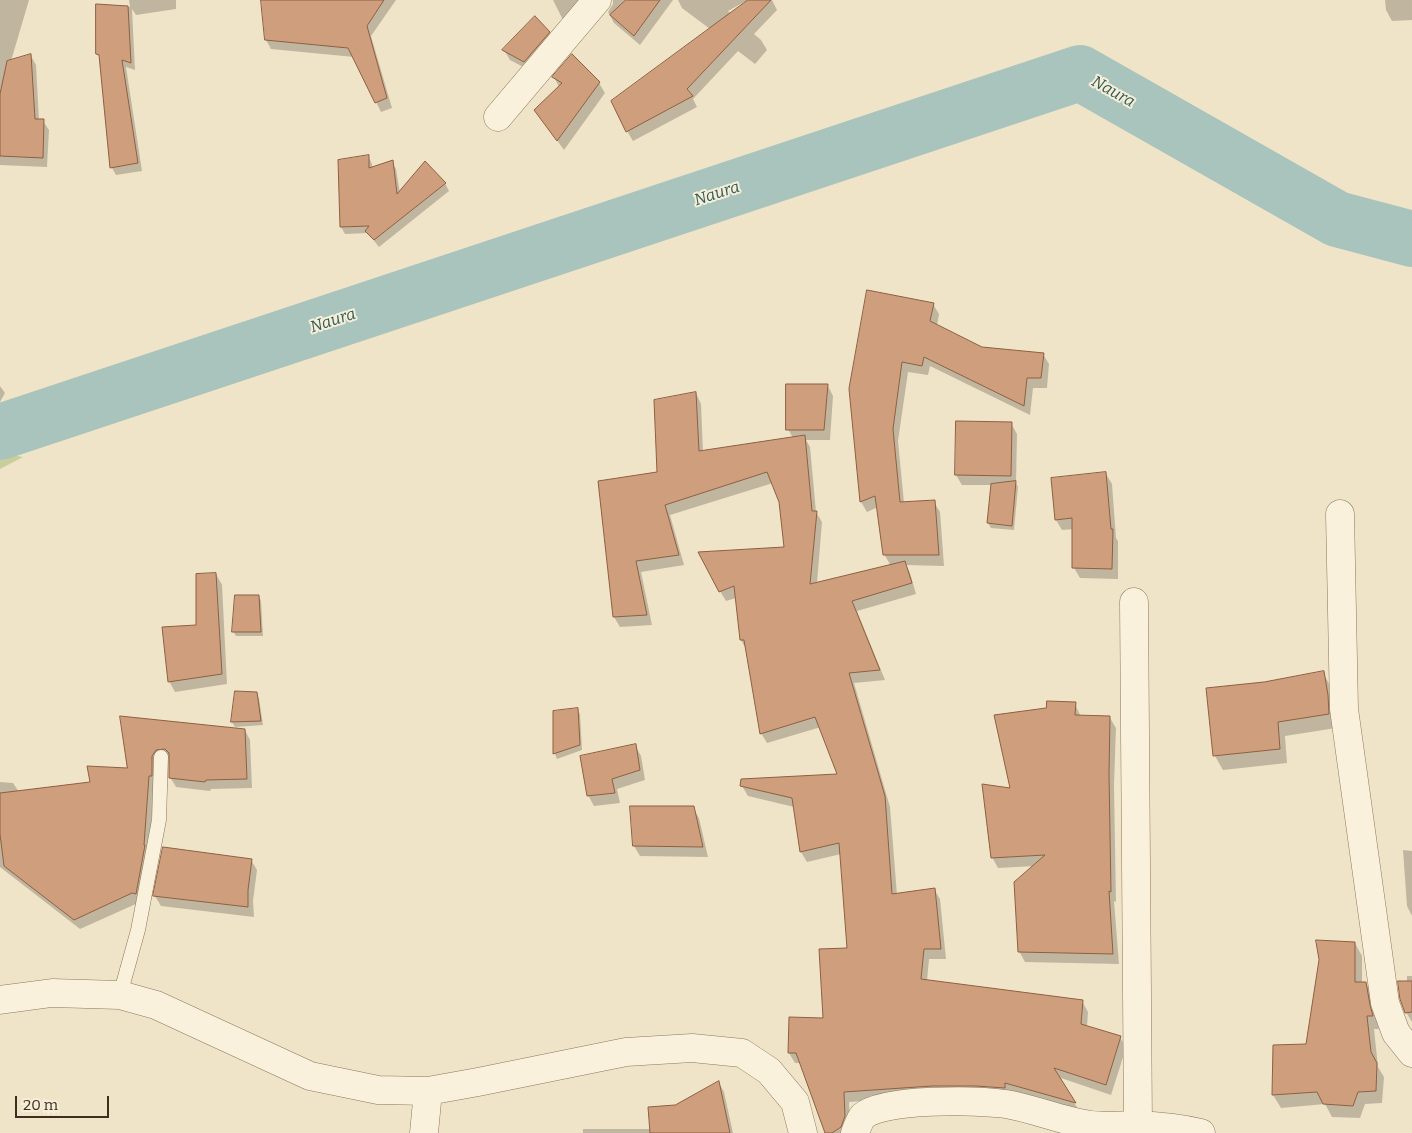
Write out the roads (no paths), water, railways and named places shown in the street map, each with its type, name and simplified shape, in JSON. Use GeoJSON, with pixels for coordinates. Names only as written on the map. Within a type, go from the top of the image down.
{"type":"FeatureCollection","features":[{"type":"Feature","properties":{"kind":"street"},"geometry":{"type":"LineString","coordinates":[[498,117],[597,0]]}},
{"type":"Feature","properties":{"kind":"street"},"geometry":{"type":"LineString","coordinates":[[1340,514],[1345,719],[1385,1002],[1396,1033],[1412,1053]]}},
{"type":"Feature","properties":{"kind":"street"},"geometry":{"type":"LineString","coordinates":[[1134,602],[1138,1125]]}},
{"type":"Feature","properties":{"kind":"street"},"geometry":{"type":"LineString","coordinates":[[0,1000],[52,993],[120,995],[156,1006],[310,1076],[378,1090],[428,1091],[626,1052],[692,1048],[742,1053],[768,1071],[794,1102],[803,1133]]}},
{"type":"Feature","properties":{"kind":"street"},"geometry":{"type":"LineString","coordinates":[[424,1133],[428,1091]]}},
{"type":"Feature","properties":{"kind":"street"},"geometry":{"type":"LineString","coordinates":[[856,1133],[863,1116],[877,1109],[939,1100],[1006,1104],[1041,1112],[1064,1120],[1093,1125],[1138,1125],[1201,1133]]}},
{"type":"Feature","properties":{"kind":"lane"},"geometry":{"type":"LineString","coordinates":[[120,995],[138,930],[159,820],[161,757]]}},
{"type":"Feature","properties":{"kind":"waterway","name":"Naura"},"geometry":{"type":"LineString","coordinates":[[0,432],[1080,73],[1337,219],[1412,239]]}}]}
